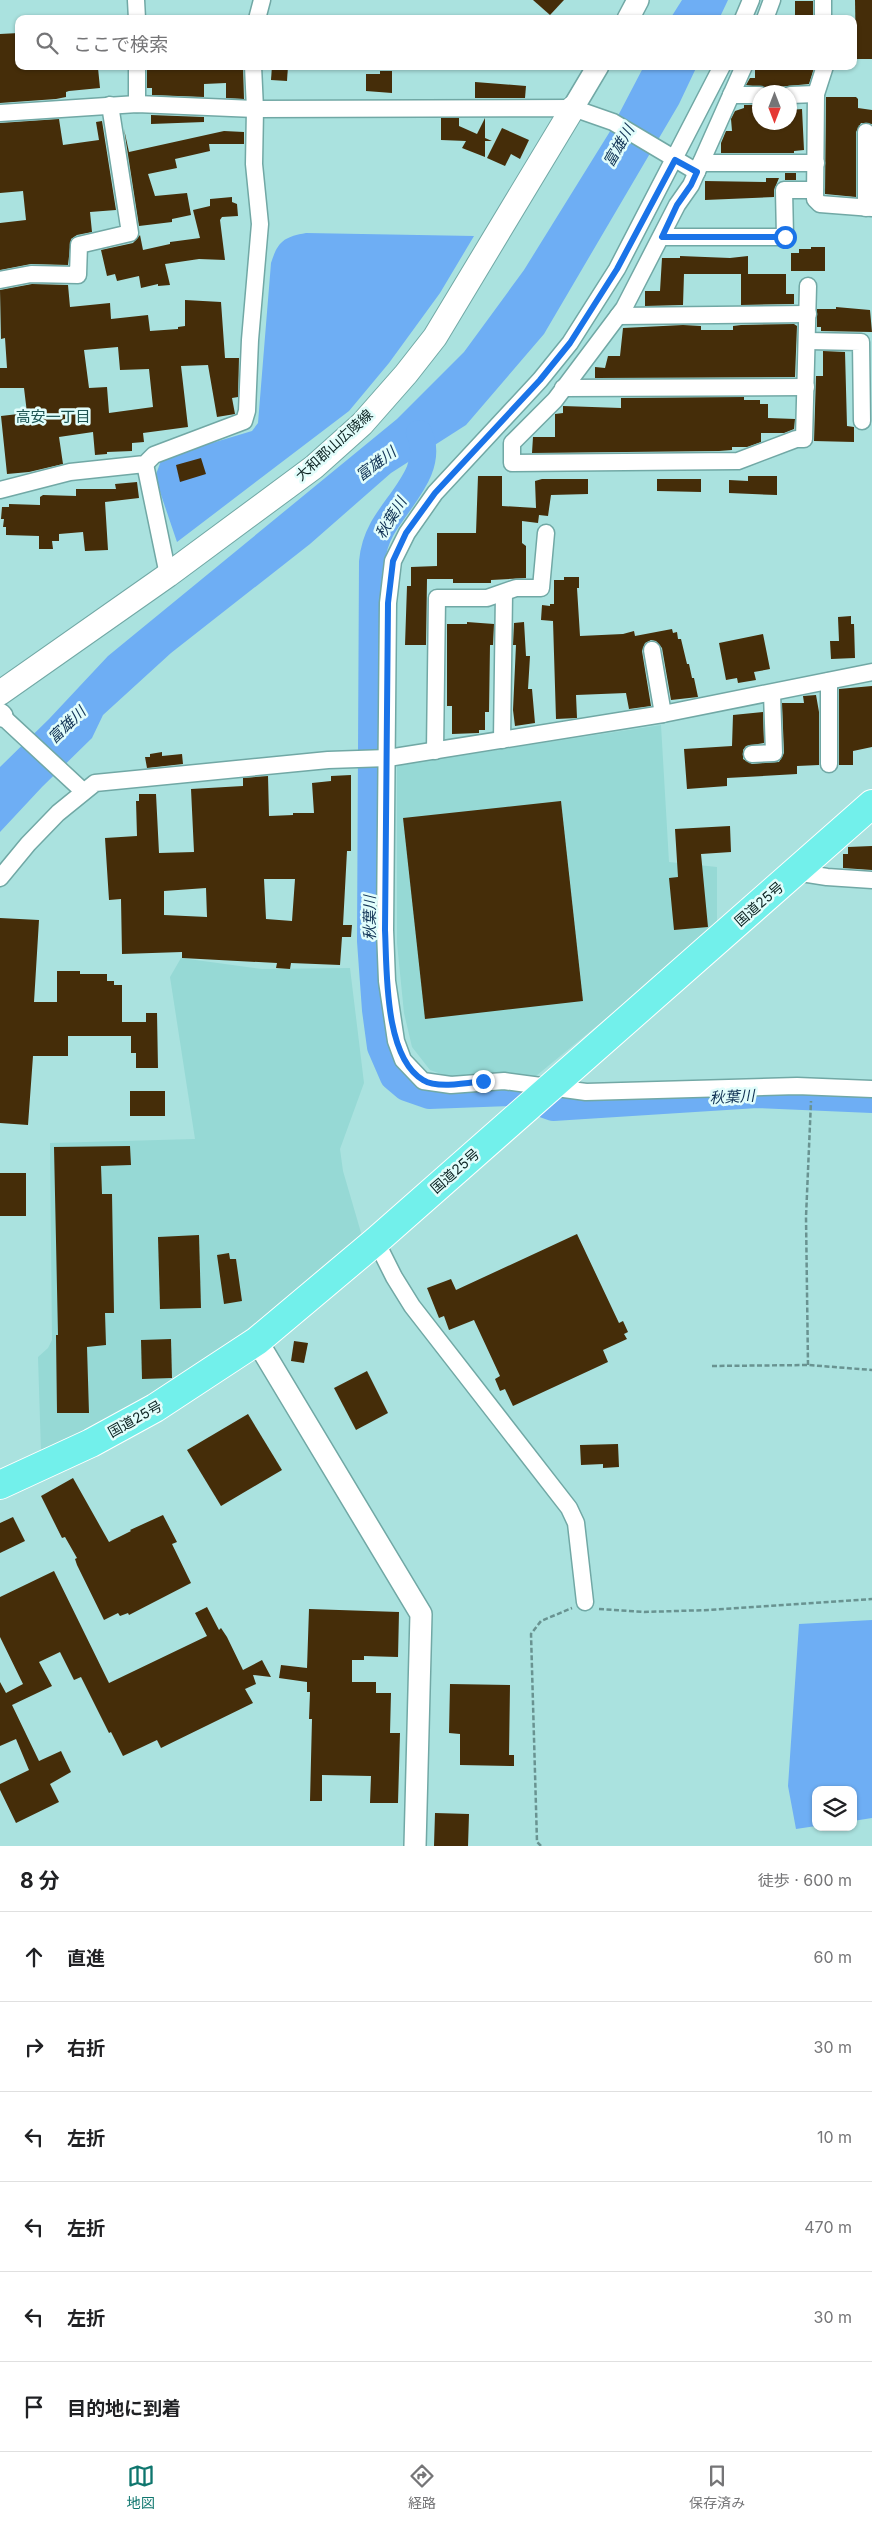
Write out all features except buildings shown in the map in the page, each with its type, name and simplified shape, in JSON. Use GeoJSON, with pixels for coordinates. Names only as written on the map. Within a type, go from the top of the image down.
{"type":"FeatureCollection","features":[{"type":"Feature","properties":{"kind":"highway","name":"国道25号"},"geometry":{"type":"LineString","coordinates":[[0,1485],[91,1443],[155,1408],[257,1341],[376,1241],[872,804]]}},
{"type":"Feature","properties":{"kind":"main road","name":"大和郡山広陵線"},"geometry":{"type":"LineString","coordinates":[[0,693],[168,575],[314,467],[362,424],[406,374],[435,337],[573,108]]}},
{"type":"Feature","properties":{"kind":"street"},"geometry":{"type":"LineString","coordinates":[[136,0],[136,15]]}},
{"type":"Feature","properties":{"kind":"street"},"geometry":{"type":"LineString","coordinates":[[258,15],[262,0]]}},
{"type":"Feature","properties":{"kind":"street"},"geometry":{"type":"LineString","coordinates":[[630,15],[638,0]]}},
{"type":"Feature","properties":{"kind":"street"},"geometry":{"type":"LineString","coordinates":[[745,15],[751,0]]}},
{"type":"Feature","properties":{"kind":"street"},"geometry":{"type":"LineString","coordinates":[[766,15],[772,0]]}},
{"type":"Feature","properties":{"kind":"street"},"geometry":{"type":"LineString","coordinates":[[823,0],[824,15]]}},
{"type":"Feature","properties":{"kind":"street"},"geometry":{"type":"LineString","coordinates":[[137,70],[137,104]]}},
{"type":"Feature","properties":{"kind":"street"},"geometry":{"type":"LineString","coordinates":[[0,490],[70,472],[145,464],[154,455],[244,421],[247,411],[250,340],[260,224],[254,164],[253,70]]}},
{"type":"Feature","properties":{"kind":"street"},"geometry":{"type":"LineString","coordinates":[[573,108],[596,70]]}},
{"type":"Feature","properties":{"kind":"street"},"geometry":{"type":"LineString","coordinates":[[720,70],[671,157],[617,269],[570,343],[540,380],[435,493],[398,548],[393,561],[388,588],[385,930],[387,981],[396,1041],[403,1060],[423,1081],[451,1085],[504,1081],[545,1091],[586,1092],[797,1086],[872,1089]]}},
{"type":"Feature","properties":{"kind":"street"},"geometry":{"type":"LineString","coordinates":[[742,70],[691,185],[677,205],[662,237],[618,316],[564,388],[512,443],[512,463],[738,461],[796,439],[804,439],[808,286]]}},
{"type":"Feature","properties":{"kind":"street"},"geometry":{"type":"LineString","coordinates":[[823,70],[816,94],[815,199],[820,204],[869,208],[866,132]]}},
{"type":"Feature","properties":{"kind":"street"},"geometry":{"type":"LineString","coordinates":[[797,95],[816,94]]}},
{"type":"Feature","properties":{"kind":"street"},"geometry":{"type":"LineString","coordinates":[[731,95],[752,95]]}},
{"type":"Feature","properties":{"kind":"street"},"geometry":{"type":"LineString","coordinates":[[0,113],[137,104],[255,109],[573,108],[612,122],[671,157],[699,168],[816,164]]}},
{"type":"Feature","properties":{"kind":"street"},"geometry":{"type":"LineString","coordinates":[[0,280],[31,274],[78,275],[79,245],[130,233],[110,105]]}},
{"type":"Feature","properties":{"kind":"street"},"geometry":{"type":"LineString","coordinates":[[662,237],[785,237],[784,190],[815,190]]}},
{"type":"Feature","properties":{"kind":"street"},"geometry":{"type":"LineString","coordinates":[[618,316],[808,314]]}},
{"type":"Feature","properties":{"kind":"street"},"geometry":{"type":"LineString","coordinates":[[807,341],[861,342],[862,422]]}},
{"type":"Feature","properties":{"kind":"street"},"geometry":{"type":"LineString","coordinates":[[564,388],[806,387]]}},
{"type":"Feature","properties":{"kind":"street"},"geometry":{"type":"LineString","coordinates":[[145,464],[168,575]]}},
{"type":"Feature","properties":{"kind":"street"},"geometry":{"type":"LineString","coordinates":[[436,750],[438,598],[487,598],[516,588],[541,588],[546,533]]}},
{"type":"Feature","properties":{"kind":"street"},"geometry":{"type":"LineString","coordinates":[[502,740],[504,592]]}},
{"type":"Feature","properties":{"kind":"street"},"geometry":{"type":"LineString","coordinates":[[652,650],[663,714]]}},
{"type":"Feature","properties":{"kind":"street"},"geometry":{"type":"LineString","coordinates":[[0,878],[28,844],[83,791],[95,783],[356,758],[388,758],[663,714],[872,672]]}},
{"type":"Feature","properties":{"kind":"street"},"geometry":{"type":"LineString","coordinates":[[829,681],[829,764]]}},
{"type":"Feature","properties":{"kind":"street"},"geometry":{"type":"LineString","coordinates":[[752,754],[774,753],[772,693]]}},
{"type":"Feature","properties":{"kind":"street"},"geometry":{"type":"LineString","coordinates":[[1,715],[83,791]]}},
{"type":"Feature","properties":{"kind":"street"},"geometry":{"type":"LineString","coordinates":[[795,872],[872,880]]}},
{"type":"Feature","properties":{"kind":"street"},"geometry":{"type":"LineString","coordinates":[[376,1241],[394,1277],[412,1306],[570,1508],[576,1523],[585,1602]]}},
{"type":"Feature","properties":{"kind":"street"},"geometry":{"type":"LineString","coordinates":[[257,1341],[421,1614],[415,1846]]}},
{"type":"Feature","properties":{"kind":"path"},"geometry":{"type":"LineString","coordinates":[[808,1365],[806,1217],[810,1109]]}},
{"type":"Feature","properties":{"kind":"path"},"geometry":{"type":"LineString","coordinates":[[712,1366],[808,1365],[872,1370]]}},
{"type":"Feature","properties":{"kind":"path"},"geometry":{"type":"LineString","coordinates":[[541,1846],[537,1842],[531,1634],[541,1621],[585,1602],[592,1608],[605,1611],[644,1612],[752,1608],[872,1599]]}},
{"type":"Feature","properties":{"kind":"shaded area"},"geometry":{"type":"Polygon","coordinates":[[[661,725],[669,862],[717,867],[717,927],[536,1076],[447,1076],[430,1070],[412,1047],[404,1013],[397,943],[397,765],[661,725]]]}},
{"type":"Feature","properties":{"kind":"shaded area"},"geometry":{"type":"Polygon","coordinates":[[[181,958],[262,969],[350,968],[364,1083],[340,1149],[343,1171],[362,1236],[293,1295],[227,1344],[167,1384],[110,1417],[41,1452],[38,1357],[48,1348],[52,1340],[50,1143],[195,1139],[170,977],[181,958]]]}},
{"type":"Feature","properties":{"kind":"water"},"geometry":{"type":"Polygon","coordinates":[[[682,0],[728,0],[721,15],[673,15],[682,0]]]}},
{"type":"Feature","properties":{"kind":"water","name":"富雄川"},"geometry":{"type":"Polygon","coordinates":[[[642,70],[695,70],[679,104],[544,334],[466,425],[391,473],[310,544],[171,653],[103,715],[92,738],[0,832],[0,767],[49,719],[108,656],[397,419],[464,352],[524,270],[609,133],[642,70]]]}},
{"type":"Feature","properties":{"kind":"water"},"geometry":{"type":"Polygon","coordinates":[[[306,233],[474,236],[440,293],[389,363],[349,411],[177,542],[155,477],[162,458],[252,431],[258,423],[271,263],[276,250],[283,241],[292,236],[306,233]]]}},
{"type":"Feature","properties":{"kind":"water"},"geometry":{"type":"Polygon","coordinates":[[[872,1620],[872,1818],[857,1820],[857,1786],[812,1786],[812,1827],[796,1829],[788,1786],[799,1624],[872,1620]]]}},
{"type":"Feature","properties":{"kind":"waterway","name":"秋葉川"},"geometry":{"type":"LineString","coordinates":[[419,433],[423,446],[423,459],[419,471],[380,533],[375,545],[372,562],[370,941],[375,1010],[380,1047],[393,1077],[406,1088],[429,1096],[510,1093],[553,1108],[757,1095],[872,1100]]}},
{"type":"Feature","properties":{"kind":"district","name":"高安一丁目"},"geometry":{"type":"Point","coordinates":[53,417]}},
{"type":"Feature","properties":{"kind":"route"},"geometry":{"type":"LineString","coordinates":[[483,1081],[451,1085],[423,1081],[403,1060],[396,1041],[387,981],[385,930],[388,588],[393,561],[406,533],[435,493],[540,380],[570,343],[602,296],[675,160],[697,172],[691,185],[677,205],[662,237],[785,237]]}}]}
